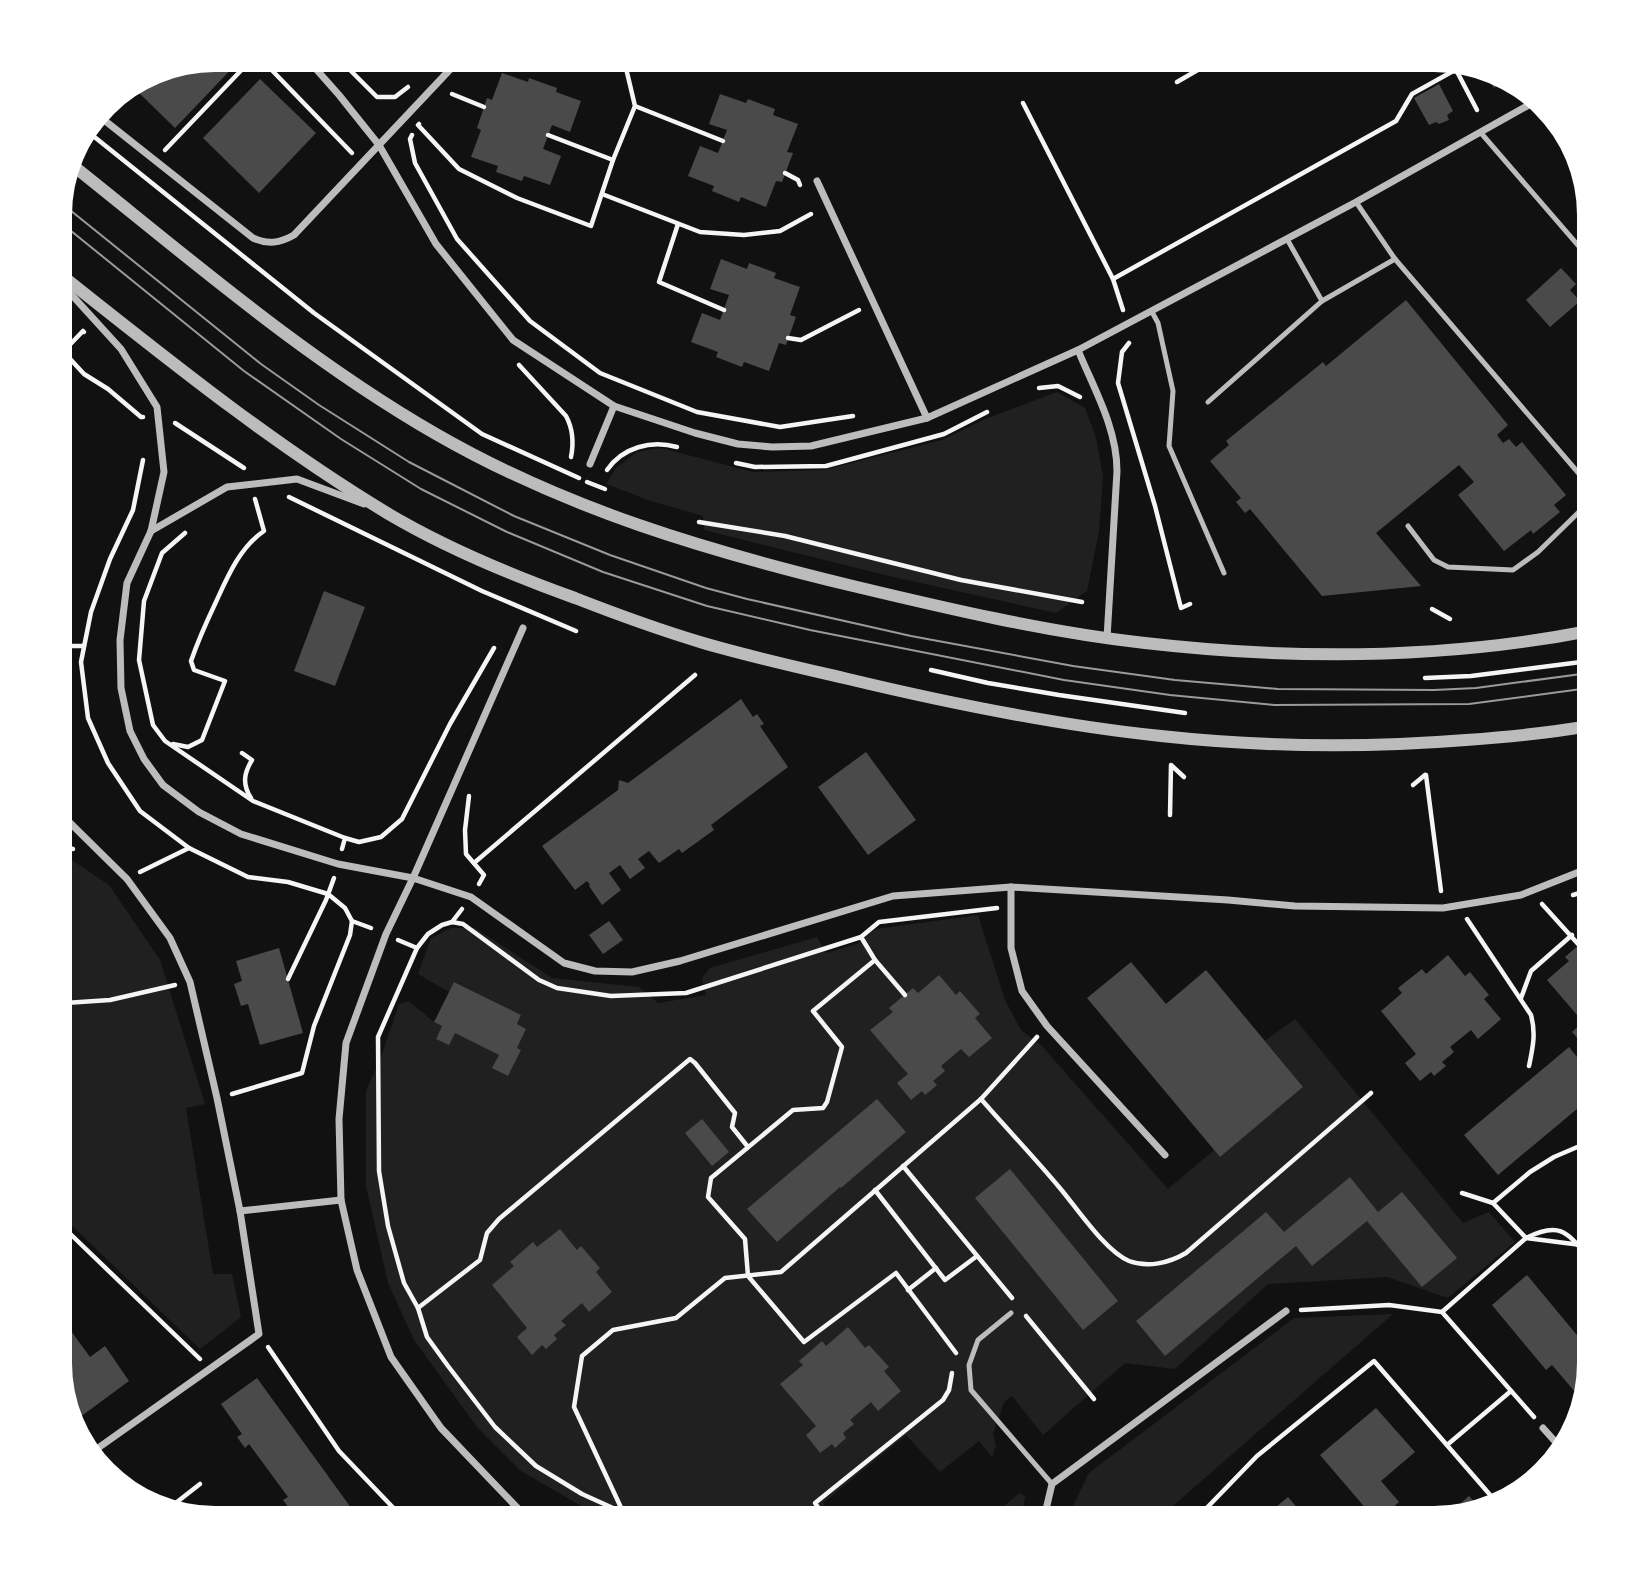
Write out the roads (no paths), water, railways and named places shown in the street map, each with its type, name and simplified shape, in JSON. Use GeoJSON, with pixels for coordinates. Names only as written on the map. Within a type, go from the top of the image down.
{"type":"FeatureCollection","features":[{"type":"Feature","properties":{"kind":"street"},"geometry":{"type":"LineString","coordinates":[[319,72],[379,145],[436,244],[513,341],[614,406],[707,436],[738,444],[772,447],[811,446],[927,418],[1078,350],[1356,202],[1527,106]]}},
{"type":"Feature","properties":{"kind":"street"},"geometry":{"type":"LineString","coordinates":[[107,122],[253,238],[270,243],[293,235],[448,72]]}},
{"type":"Feature","properties":{"kind":"street"},"geometry":{"type":"LineString","coordinates":[[79,171],[229,291],[346,377],[437,435],[530,482],[624,520],[714,551],[803,575],[1000,618],[1107,638],[1222,650],[1325,653],[1435,651],[1577,633]]}},
{"type":"Feature","properties":{"kind":"street"},"geometry":{"type":"LineString","coordinates":[[817,181],[927,418]]}},
{"type":"Feature","properties":{"kind":"street"},"geometry":{"type":"LineString","coordinates":[[72,284],[232,410],[388,513]]}},
{"type":"Feature","properties":{"kind":"street"},"geometry":{"type":"LineString","coordinates":[[72,295],[121,349],[157,407],[164,472],[151,531],[127,583],[120,640],[121,688],[130,731],[144,759],[163,785],[199,812],[241,834],[338,864],[414,878],[471,897],[564,963],[595,971],[632,972],[680,961],[892,896],[1011,887],[1295,906],[1443,908],[1521,895],[1577,873]]}},
{"type":"Feature","properties":{"kind":"street"},"geometry":{"type":"LineString","coordinates":[[1078,350],[1109,421],[1116,450],[1107,638]]}},
{"type":"Feature","properties":{"kind":"street"},"geometry":{"type":"LineString","coordinates":[[590,464],[614,406]]}},
{"type":"Feature","properties":{"kind":"street"},"geometry":{"type":"LineString","coordinates":[[151,531],[227,487],[297,479],[388,513],[493,566],[646,625],[703,643],[927,697],[1158,736],[1263,744],[1372,744],[1487,738],[1577,728]]}},
{"type":"Feature","properties":{"kind":"street"},"geometry":{"type":"LineString","coordinates":[[516,1506],[441,1428],[391,1357],[357,1270],[341,1199],[339,1119],[346,1043],[386,934],[414,878],[523,628]]}},
{"type":"Feature","properties":{"kind":"street"},"geometry":{"type":"LineString","coordinates":[[72,825],[127,879],[170,939],[190,982],[240,1211],[259,1335],[99,1446]]}},
{"type":"Feature","properties":{"kind":"street"},"geometry":{"type":"LineString","coordinates":[[1011,887],[1011,948],[1022,991],[1047,1026],[1165,1154]]}},
{"type":"Feature","properties":{"kind":"street"},"geometry":{"type":"LineString","coordinates":[[240,1211],[341,1199]]}},
{"type":"Feature","properties":{"kind":"street"},"geometry":{"type":"LineString","coordinates":[[1047,1506],[1052,1484],[1286,1311]]}},
{"type":"Feature","properties":{"kind":"street"},"geometry":{"type":"LineString","coordinates":[[1542,1427],[1554,1440]]}},
{"type":"Feature","properties":{"kind":"lane"},"geometry":{"type":"LineString","coordinates":[[1481,133],[1577,243]]}},
{"type":"Feature","properties":{"kind":"lane"},"geometry":{"type":"LineString","coordinates":[[1356,202],[1395,259],[1577,471]]}},
{"type":"Feature","properties":{"kind":"lane"},"geometry":{"type":"LineString","coordinates":[[1287,239],[1322,300]]}},
{"type":"Feature","properties":{"kind":"lane"},"geometry":{"type":"LineString","coordinates":[[1208,402],[1322,300],[1395,259]]}},
{"type":"Feature","properties":{"kind":"lane"},"geometry":{"type":"LineString","coordinates":[[1152,312],[1158,323],[1173,391],[1169,446],[1224,573]]}},
{"type":"Feature","properties":{"kind":"lane"},"geometry":{"type":"LineString","coordinates":[[1408,526],[1434,560],[1448,567],[1513,570],[1538,552],[1577,514]]}},
{"type":"Feature","properties":{"kind":"lane"},"geometry":{"type":"LineString","coordinates":[[1012,1313],[978,1340],[969,1366],[971,1390],[1052,1484]]}},
{"type":"Feature","properties":{"kind":"tram line"},"geometry":{"type":"LineString","coordinates":[[72,212],[261,364],[319,405],[409,462],[514,516],[610,555],[706,588],[911,636],[1073,666],[1175,680],[1278,689],[1434,690],[1476,688],[1577,675]]}},
{"type":"Feature","properties":{"kind":"tram line"},"geometry":{"type":"LineString","coordinates":[[72,232],[244,371],[341,439],[421,489],[507,532],[603,572],[707,606],[810,630],[1064,680],[1170,695],[1274,705],[1469,704],[1577,690]]}}]}
